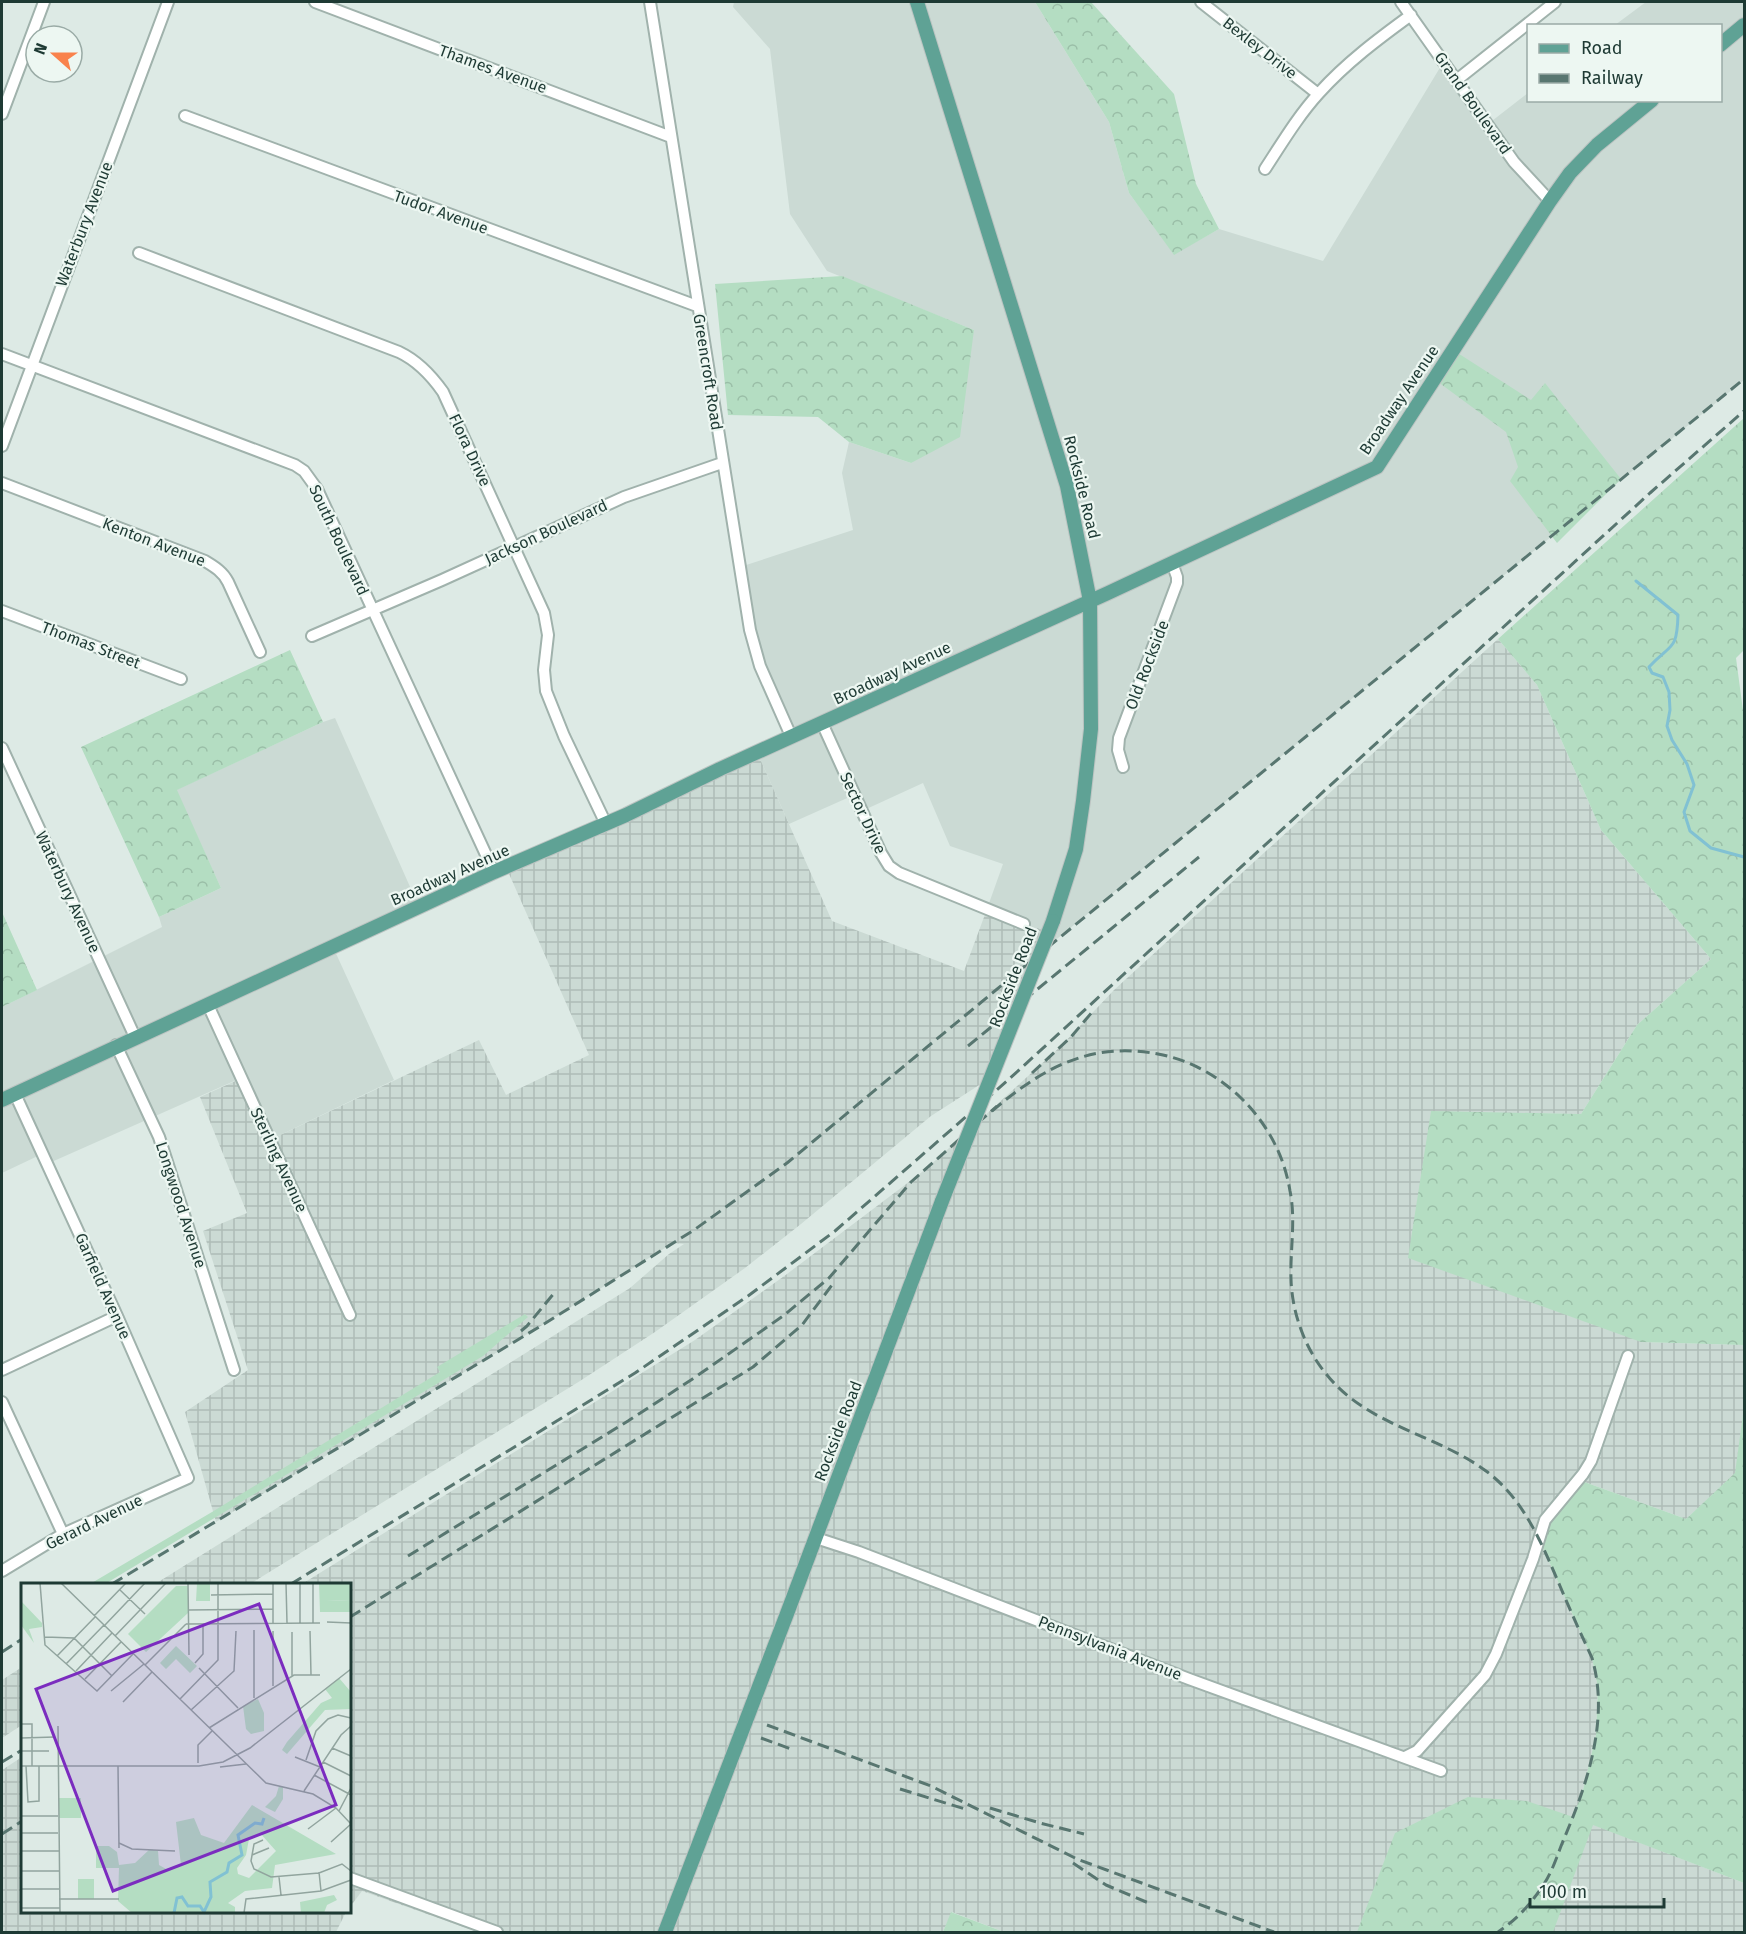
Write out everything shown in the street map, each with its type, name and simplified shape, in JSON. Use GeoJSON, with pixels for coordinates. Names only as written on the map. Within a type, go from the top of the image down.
{"type":"FeatureCollection","features":[{"type":"Feature","properties":{"kind":"main road","name":"Rockside Road"},"geometry":{"type":"LineString","coordinates":[[665,1932],[942,1201],[1053,921],[1076,849],[1083,801],[1091,729],[1090,601],[1071,502],[917,2]]}},
{"type":"Feature","properties":{"kind":"main road"},"geometry":{"type":"LineString","coordinates":[[1722,43],[1744,25]]}},
{"type":"Feature","properties":{"kind":"main road","name":"Broadway Avenue"},"geometry":{"type":"LineString","coordinates":[[2,1100],[494,872],[606,824],[791,736],[1090,601],[1377,467],[1570,173],[1597,145],[1650,102]]}},
{"type":"Feature","properties":{"kind":"street"},"geometry":{"type":"LineString","coordinates":[[2,114],[44,2]]}},
{"type":"Feature","properties":{"kind":"street","name":"Waterbury Avenue"},"geometry":{"type":"LineString","coordinates":[[2,446],[168,2]]}},
{"type":"Feature","properties":{"kind":"street","name":"Thames Avenue"},"geometry":{"type":"LineString","coordinates":[[315,2],[671,136]]}},
{"type":"Feature","properties":{"kind":"street","name":"Greencroft Road"},"geometry":{"type":"LineString","coordinates":[[650,2],[750,630],[760,666],[791,736]]}},
{"type":"Feature","properties":{"kind":"street","name":"Bexley Drive"},"geometry":{"type":"LineString","coordinates":[[1201,2],[1318,94]]}},
{"type":"Feature","properties":{"kind":"street","name":"Grand Boulevard"},"geometry":{"type":"LineString","coordinates":[[1401,2],[1514,162],[1550,201]]}},
{"type":"Feature","properties":{"kind":"street"},"geometry":{"type":"LineString","coordinates":[[1528,24],[1555,2]]}},
{"type":"Feature","properties":{"kind":"street"},"geometry":{"type":"LineString","coordinates":[[1265,169],[1318,94],[1365,50],[1411,15]]}},
{"type":"Feature","properties":{"kind":"street"},"geometry":{"type":"LineString","coordinates":[[1458,80],[1527,25]]}},
{"type":"Feature","properties":{"kind":"street","name":"Tudor Avenue"},"geometry":{"type":"LineString","coordinates":[[185,116],[698,306]]}},
{"type":"Feature","properties":{"kind":"street","name":"Flora Drive"},"geometry":{"type":"LineString","coordinates":[[139,254],[399,352],[417,363],[434,379],[443,392],[547,624],[544,670],[546,691],[564,736],[606,824]]}},
{"type":"Feature","properties":{"kind":"street","name":"South Boulevard"},"geometry":{"type":"LineString","coordinates":[[2,354],[284,461],[304,471],[317,489],[494,872]]}},
{"type":"Feature","properties":{"kind":"street","name":"Jackson Boulevard"},"geometry":{"type":"LineString","coordinates":[[312,636],[624,497],[722,462]]}},
{"type":"Feature","properties":{"kind":"street","name":"Kenton Avenue"},"geometry":{"type":"LineString","coordinates":[[2,483],[214,566],[224,574],[260,652]]}},
{"type":"Feature","properties":{"kind":"street","name":"Old Rockside"},"geometry":{"type":"LineString","coordinates":[[1124,767],[1118,750],[1119,738],[1177,583],[1172,563]]}},
{"type":"Feature","properties":{"kind":"street","name":"Thomas Street"},"geometry":{"type":"LineString","coordinates":[[2,611],[181,679]]}},
{"type":"Feature","properties":{"kind":"street","name":"Sector Drive"},"geometry":{"type":"LineString","coordinates":[[822,723],[889,866],[899,873],[1024,924]]}},
{"type":"Feature","properties":{"kind":"street","name":"Waterbury Avenue"},"geometry":{"type":"LineString","coordinates":[[2,748],[135,1037]]}},
{"type":"Feature","properties":{"kind":"street","name":"Sterling Avenue"},"geometry":{"type":"LineString","coordinates":[[208,1005],[350,1315]]}},
{"type":"Feature","properties":{"kind":"street","name":"Longwood Avenue"},"geometry":{"type":"LineString","coordinates":[[117,1046],[159,1137],[234,1370]]}},
{"type":"Feature","properties":{"kind":"street","name":"Garfield Avenue"},"geometry":{"type":"LineString","coordinates":[[15,1094],[117,1316],[188,1478]]}},
{"type":"Feature","properties":{"kind":"street"},"geometry":{"type":"LineString","coordinates":[[2,1370],[117,1316]]}},
{"type":"Feature","properties":{"kind":"street"},"geometry":{"type":"LineString","coordinates":[[1405,1757],[1417,1750],[1485,1675],[1504,1633],[1545,1520],[1591,1461],[1628,1356]]}},
{"type":"Feature","properties":{"kind":"street"},"geometry":{"type":"LineString","coordinates":[[2,1402],[63,1534]]}},
{"type":"Feature","properties":{"kind":"street","name":"Gerard Avenue"},"geometry":{"type":"LineString","coordinates":[[2,1571],[63,1534],[188,1478]]}},
{"type":"Feature","properties":{"kind":"street","name":"Pennsylvania Avenue"},"geometry":{"type":"LineString","coordinates":[[816,1538],[859,1552],[1441,1771]]}},
{"type":"Feature","properties":{"kind":"street"},"geometry":{"type":"LineString","coordinates":[[351,1878],[497,1932]]}},
{"type":"Feature","properties":{"kind":"shaded area"},"geometry":{"type":"Polygon","coordinates":[[[734,2],[1035,2],[1109,122],[1129,193],[1174,254],[1219,229],[1323,261],[1444,61],[1488,124],[1527,94],[1527,102],[1722,102],[1722,24],[1616,24],[1646,2],[1744,2],[1744,380],[1042,951],[987,909],[1003,864],[950,846],[923,783],[862,811],[854,795],[789,824],[757,752],[791,736],[760,666],[740,567],[853,530],[842,473],[849,442],[911,463],[974,330],[827,271],[790,214],[770,49],[733,7],[734,2]]]}},
{"type":"Feature","properties":{"kind":"shaded area"},"geometry":{"type":"Polygon","coordinates":[[[1498,639],[1537,685],[1601,830],[1711,959],[1637,1025],[1581,1114],[1431,1112],[1641,1342],[1744,1345],[1744,1407],[1736,1473],[1686,1519],[1579,1480],[1539,1539],[1592,1658],[1598,1688],[1596,1735],[1574,1817],[1744,1883],[1744,1932],[1004,1932],[952,1912],[943,1932],[478,1932],[362,1891],[351,1906],[351,1583],[304,1583],[695,1340],[787,1274],[926,1169],[1060,1047],[1114,990],[1498,639]]]}},
{"type":"Feature","properties":{"kind":"shaded area"},"geometry":{"type":"Polygon","coordinates":[[[335,718],[419,907],[333,947],[394,1080],[270,1140],[241,1078],[47,1164],[42,1154],[2,1173],[2,1007],[162,927],[159,917],[221,888],[176,790],[335,718]]]}},
{"type":"Feature","properties":{"kind":"shaded area"},"geometry":{"type":"Polygon","coordinates":[[[757,752],[832,921],[964,971],[987,909],[1048,932],[984,1082],[931,1116],[745,1268],[655,1332],[580,1381],[252,1583],[157,1583],[630,1288],[684,1244],[673,1243],[544,1324],[216,1522],[185,1412],[248,1370],[203,1231],[247,1213],[200,1097],[242,1078],[270,1140],[479,1040],[506,1095],[589,1055],[506,867],[757,752]]]}},
{"type":"Feature","properties":{"kind":"shaded area"},"geometry":{"type":"Polygon","coordinates":[[[21,1668],[21,1726],[2,1738],[2,1680],[21,1668]]]}},
{"type":"Feature","properties":{"kind":"shaded area"},"geometry":{"type":"Polygon","coordinates":[[[21,1758],[21,1913],[346,1913],[336,1932],[2,1932],[2,1770],[21,1758]]]}},
{"type":"Feature","properties":{"kind":"green space"},"geometry":{"type":"Polygon","coordinates":[[[1035,2],[1091,2],[1174,94],[1196,184],[1219,229],[1174,255],[1129,193],[1109,122],[1035,2]]]}},
{"type":"Feature","properties":{"kind":"green space"},"geometry":{"type":"Polygon","coordinates":[[[842,276],[974,330],[960,437],[911,463],[849,442],[818,417],[728,415],[715,284],[842,276]]]}},
{"type":"Feature","properties":{"kind":"green space"},"geometry":{"type":"Polygon","coordinates":[[[1453,350],[1531,400],[1545,383],[1621,479],[1557,543],[1510,481],[1518,467],[1506,432],[1434,379],[1453,350]]]}},
{"type":"Feature","properties":{"kind":"green space"},"geometry":{"type":"Polygon","coordinates":[[[1744,418],[1744,650],[1736,658],[1744,718],[1744,1345],[1641,1342],[1408,1258],[1431,1111],[1581,1114],[1637,1025],[1711,959],[1601,830],[1537,685],[1498,639],[1744,418]]]}},
{"type":"Feature","properties":{"kind":"green space"},"geometry":{"type":"Polygon","coordinates":[[[290,650],[323,722],[177,790],[221,888],[159,917],[81,747],[290,650]]]}},
{"type":"Feature","properties":{"kind":"green space"},"geometry":{"type":"Polygon","coordinates":[[[2,912],[37,990],[2,1007],[2,912]]]}},
{"type":"Feature","properties":{"kind":"green space"},"geometry":{"type":"Polygon","coordinates":[[[525,1314],[528,1317],[483,1356],[107,1583],[92,1583],[440,1372],[437,1367],[525,1314]]]}},
{"type":"Feature","properties":{"kind":"green space"},"geometry":{"type":"Polygon","coordinates":[[[1744,1407],[1744,1883],[1593,1825],[1553,1932],[1357,1932],[1395,1833],[1468,1797],[1527,1801],[1573,1817],[1583,1790],[1596,1735],[1598,1688],[1592,1658],[1539,1539],[1545,1520],[1579,1480],[1686,1519],[1735,1473],[1744,1407]]]}},
{"type":"Feature","properties":{"kind":"green space"},"geometry":{"type":"Polygon","coordinates":[[[951,1912],[1004,1932],[943,1932],[951,1912]]]}},
{"type":"Feature","properties":{"kind":"waterway"},"geometry":{"type":"LineString","coordinates":[[1636,581],[1678,615],[1674,641],[1668,650],[1649,667],[1652,673],[1663,677],[1669,692],[1670,710],[1667,726],[1672,740],[1687,764],[1694,785],[1684,812],[1690,831],[1711,848],[1744,857]]}},
{"type":"Feature","properties":{"kind":"railway"},"geometry":{"type":"LineString","coordinates":[[114,1583],[544,1324],[694,1230],[787,1163],[1744,379]]}},
{"type":"Feature","properties":{"kind":"railway"},"geometry":{"type":"LineString","coordinates":[[293,1583],[635,1373],[748,1296],[835,1231],[1007,1081],[1650,493],[1744,411]]}},
{"type":"Feature","properties":{"kind":"railway"},"geometry":{"type":"LineString","coordinates":[[968,1046],[1199,857]]}},
{"type":"Feature","properties":{"kind":"railway"},"geometry":{"type":"LineString","coordinates":[[1032,1073],[1071,1037],[1093,1011]]}},
{"type":"Feature","properties":{"kind":"railway"},"geometry":{"type":"LineString","coordinates":[[992,1111],[1011,1095],[1050,1070],[1070,1061],[1114,1051],[1137,1051],[1163,1055],[1194,1065],[1223,1082],[1258,1117],[1266,1128],[1283,1164],[1292,1202],[1291,1279],[1294,1305],[1301,1330],[1319,1365],[1344,1392],[1362,1406],[1466,1458],[1486,1471],[1511,1495],[1530,1523],[1592,1658],[1597,1681],[1597,1728],[1580,1797],[1551,1870],[1528,1906],[1498,1932]]}},
{"type":"Feature","properties":{"kind":"railway"},"geometry":{"type":"LineString","coordinates":[[408,1556],[628,1421],[783,1316],[829,1278],[911,1182],[997,1106]]}},
{"type":"Feature","properties":{"kind":"railway"},"geometry":{"type":"LineString","coordinates":[[351,1616],[753,1367],[802,1325],[835,1281]]}},
{"type":"Feature","properties":{"kind":"railway"},"geometry":{"type":"LineString","coordinates":[[521,1331],[555,1292]]}},
{"type":"Feature","properties":{"kind":"railway"},"geometry":{"type":"LineString","coordinates":[[2,1652],[21,1640]]}},
{"type":"Feature","properties":{"kind":"railway"},"geometry":{"type":"LineString","coordinates":[[767,1725],[931,1786],[1077,1859],[1274,1932]]}},
{"type":"Feature","properties":{"kind":"railway"},"geometry":{"type":"LineString","coordinates":[[761,1738],[791,1749]]}},
{"type":"Feature","properties":{"kind":"railway"},"geometry":{"type":"LineString","coordinates":[[2,1762],[21,1751]]}},
{"type":"Feature","properties":{"kind":"railway"},"geometry":{"type":"LineString","coordinates":[[900,1789],[965,1809]]}},
{"type":"Feature","properties":{"kind":"railway"},"geometry":{"type":"LineString","coordinates":[[990,1808],[1084,1834]]}},
{"type":"Feature","properties":{"kind":"railway"},"geometry":{"type":"LineString","coordinates":[[2,1834],[21,1822]]}},
{"type":"Feature","properties":{"kind":"railway"},"geometry":{"type":"LineString","coordinates":[[1073,1863],[1106,1885],[1151,1904]]}}]}
